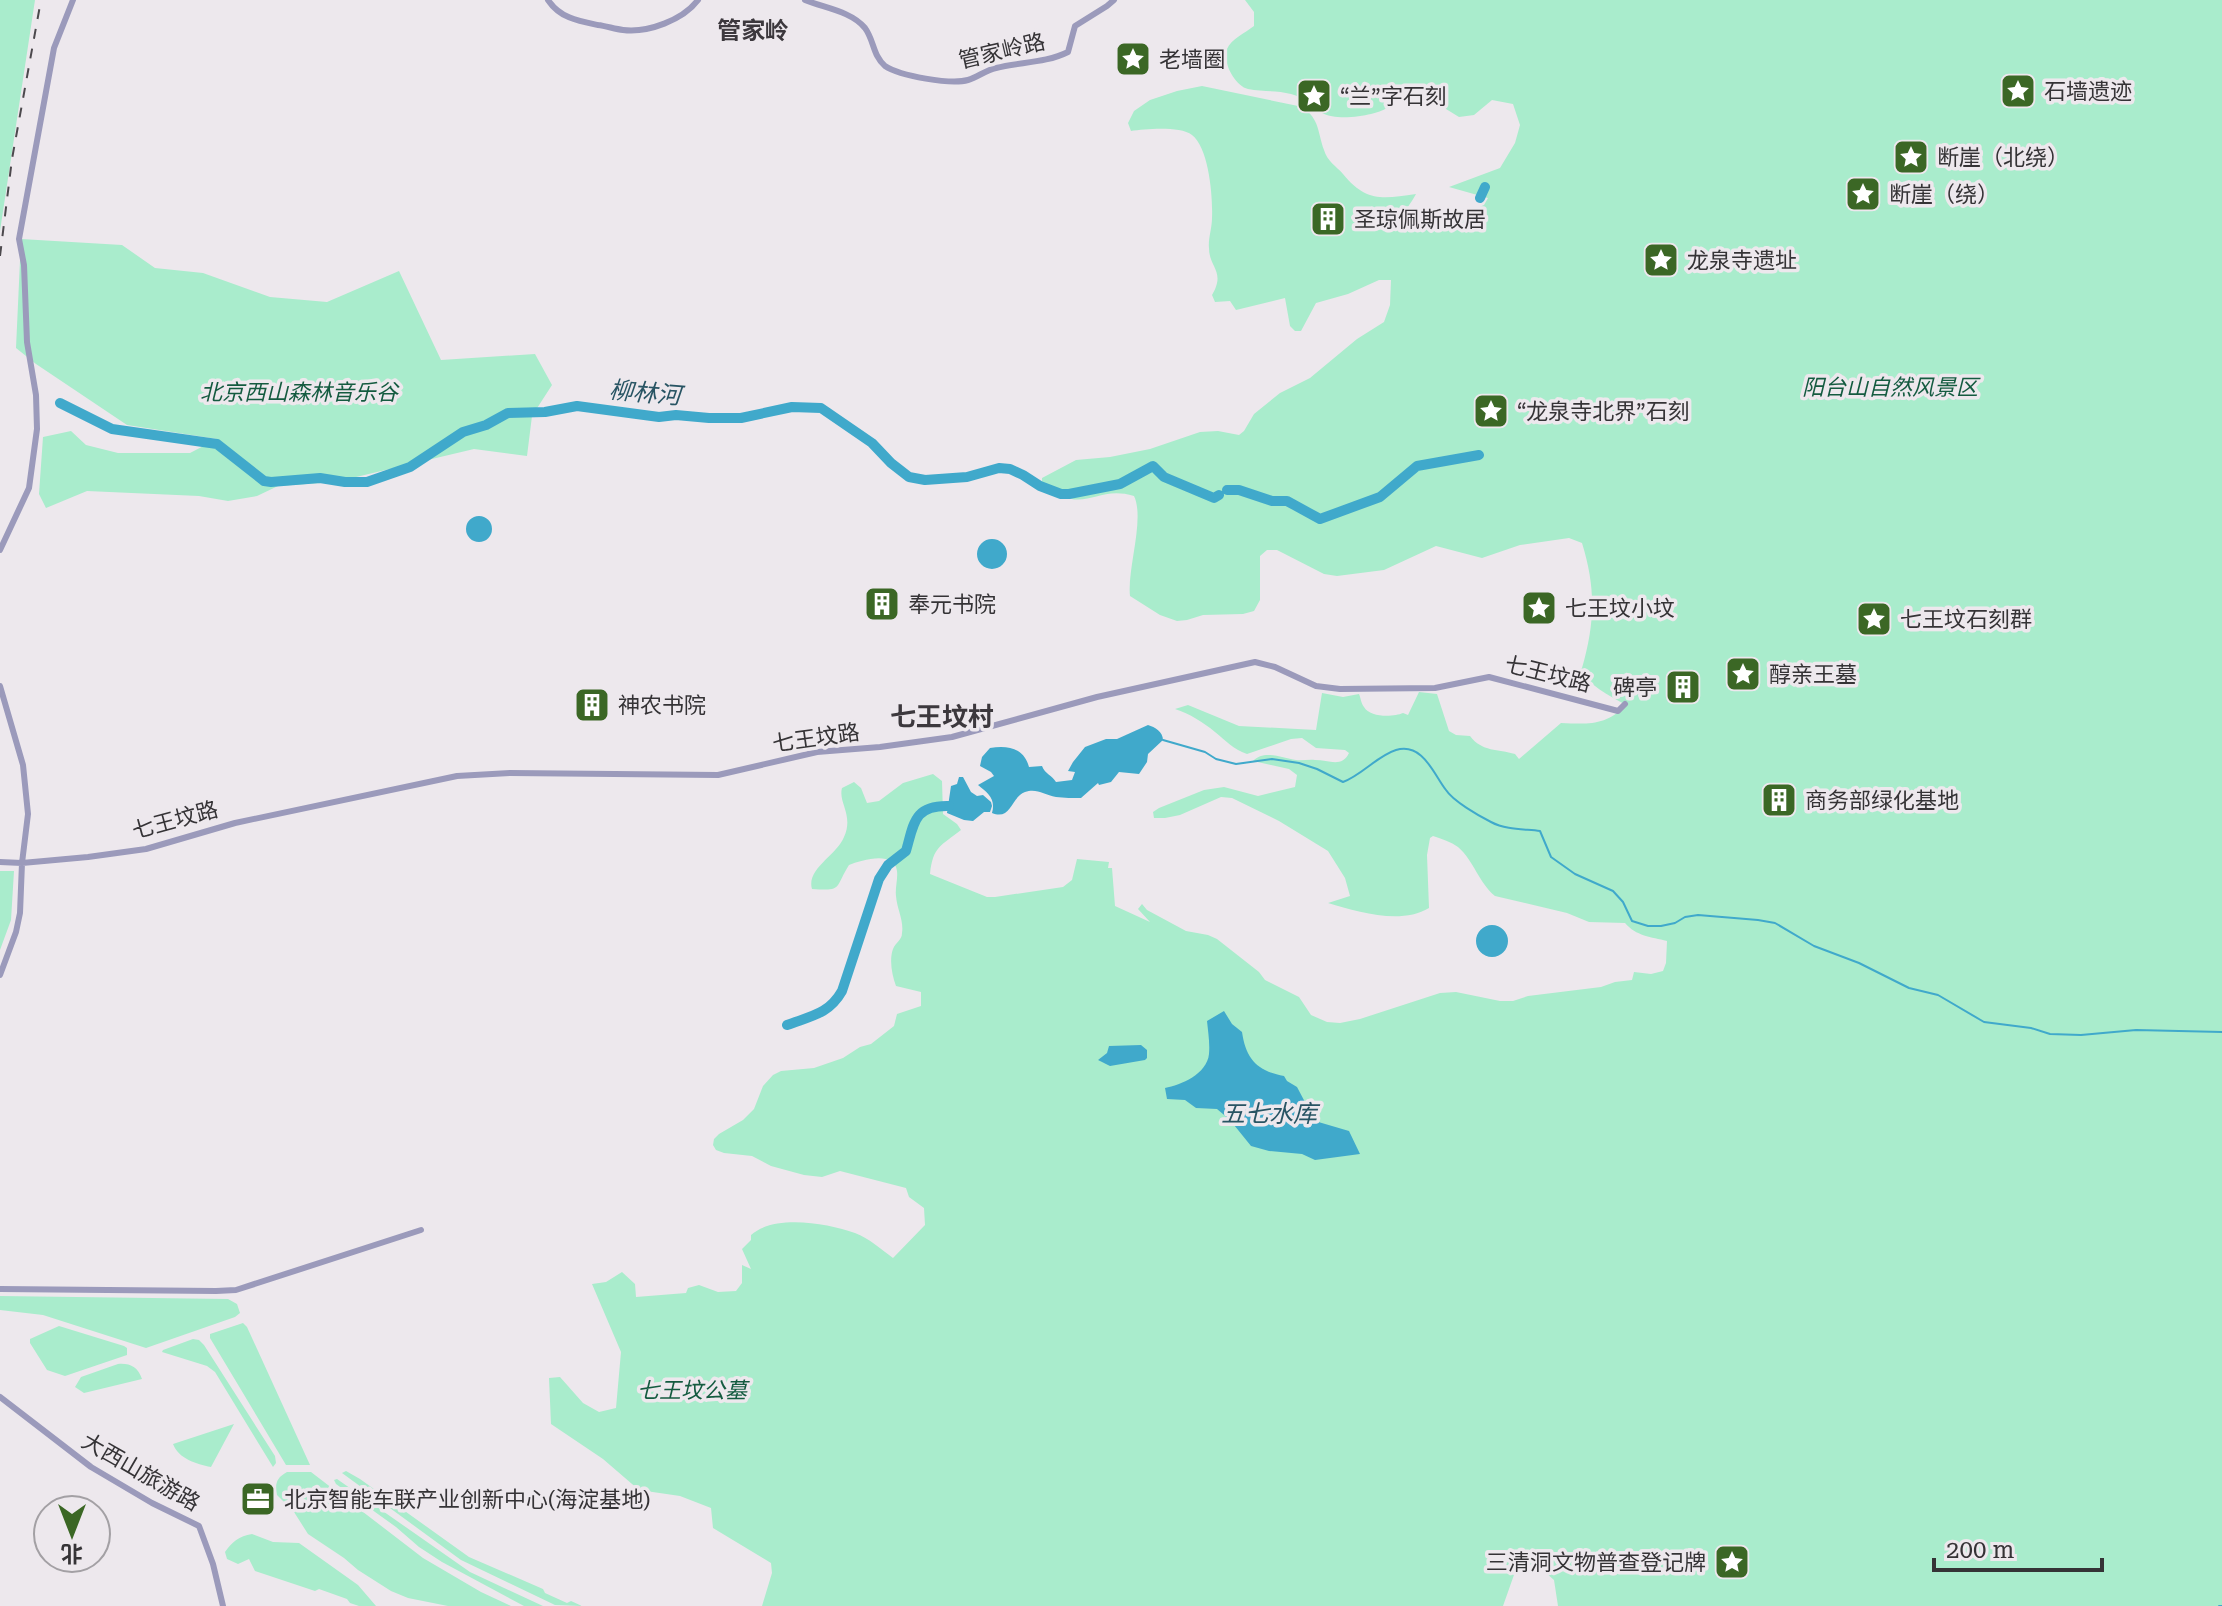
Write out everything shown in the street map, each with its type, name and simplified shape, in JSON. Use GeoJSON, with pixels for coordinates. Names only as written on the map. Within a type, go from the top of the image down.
{"type":"FeatureCollection","features":[{"type":"Feature","properties":{"kind":"street"},"geometry":{"type":"LineString","coordinates":[[0,550],[29,488],[37,429],[36,395],[27,342],[24,265],[19,239],[54,48],[73,0]]}},
{"type":"Feature","properties":{"kind":"street"},"geometry":{"type":"LineString","coordinates":[[548,0],[568,18],[623,30],[670,21],[685,13],[698,0]]}},
{"type":"Feature","properties":{"kind":"street","name":"管家岭路"},"geometry":{"type":"LineString","coordinates":[[805,0],[832,7],[864,26],[875,52],[887,67],[912,75],[957,82],[977,77],[992,68],[1057,57],[1068,52],[1075,26],[1114,0]]}},
{"type":"Feature","properties":{"kind":"street","name":"七王坟路"},"geometry":{"type":"LineString","coordinates":[[0,862],[22,863],[146,849],[235,823],[457,776],[510,773],[718,775],[817,752],[952,737],[1097,697],[1255,662],[1275,667],[1316,686],[1340,689],[1435,688],[1489,677],[1618,711],[1625,704]]}},
{"type":"Feature","properties":{"kind":"street"},"geometry":{"type":"LineString","coordinates":[[0,686],[18,741],[27,790],[27,837],[22,863],[20,913],[0,975]]}},
{"type":"Feature","properties":{"kind":"street"},"geometry":{"type":"LineString","coordinates":[[0,1289],[236,1290],[421,1230]]}},
{"type":"Feature","properties":{"kind":"street","name":"大西山旅游路"},"geometry":{"type":"LineString","coordinates":[[0,1397],[91,1467],[199,1526],[213,1564],[223,1606]]}},
{"type":"Feature","properties":{"kind":"green space"},"geometry":{"type":"Polygon","coordinates":[[[0,0],[35,0],[0,231],[0,0]]]}},
{"type":"Feature","properties":{"kind":"green space","name":"阳台山自然风景区"},"geometry":{"type":"Polygon","coordinates":[[[1245,0],[2222,0],[2222,1606],[1558,1606],[1554,1580],[1539,1567],[1525,1567],[1515,1572],[1503,1606],[762,1606],[772,1573],[771,1563],[713,1528],[711,1508],[680,1496],[639,1490],[603,1459],[551,1424],[549,1378],[560,1377],[583,1403],[599,1412],[616,1408],[621,1352],[592,1284],[606,1282],[622,1272],[635,1284],[636,1297],[686,1293],[688,1288],[699,1285],[718,1292],[736,1291],[742,1283],[742,1265],[751,1269],[742,1249],[751,1240],[751,1235],[761,1228],[801,1222],[830,1226],[860,1235],[893,1258],[925,1225],[924,1208],[909,1197],[906,1188],[840,1171],[822,1177],[804,1175],[771,1166],[752,1156],[724,1153],[713,1145],[719,1134],[743,1120],[754,1109],[763,1086],[773,1075],[781,1071],[814,1068],[843,1058],[871,1044],[894,1026],[897,1014],[921,1006],[921,992],[896,986],[892,972],[892,953],[901,937],[902,928],[896,896],[895,865],[890,860],[877,858],[861,861],[849,865],[833,889],[812,889],[813,875],[844,837],[847,816],[842,788],[854,782],[861,788],[867,803],[879,801],[903,783],[933,774],[942,781],[943,814],[961,830],[936,852],[930,874],[987,897],[995,897],[1063,887],[1072,880],[1077,859],[1109,862],[1115,906],[1150,922],[1138,909],[1142,904],[1147,910],[1186,931],[1217,939],[1265,980],[1299,997],[1311,1015],[1327,1022],[1360,1019],[1440,993],[1456,992],[1513,1001],[1632,980],[1634,972],[1651,974],[1663,971],[1667,941],[1639,933],[1625,923],[1589,922],[1567,913],[1495,896],[1458,847],[1433,836],[1427,855],[1429,908],[1406,916],[1393,916],[1328,903],[1350,896],[1345,878],[1328,851],[1279,821],[1232,798],[1221,797],[1180,815],[1154,818],[1153,812],[1159,808],[1204,790],[1224,787],[1258,796],[1295,787],[1297,775],[1289,769],[1253,761],[1257,757],[1273,755],[1335,762],[1343,760],[1349,753],[1316,748],[1302,738],[1247,754],[1201,722],[1175,709],[1188,705],[1239,726],[1316,730],[1322,693],[1343,697],[1359,694],[1367,711],[1388,716],[1408,715],[1419,692],[1437,694],[1449,731],[1470,736],[1485,747],[1515,754],[1519,759],[1561,723],[1604,720],[1626,705],[1593,685],[1577,668],[1582,668],[1589,636],[1592,590],[1582,543],[1569,538],[1520,545],[1482,558],[1436,546],[1384,570],[1337,576],[1324,574],[1277,550],[1267,550],[1260,556],[1260,600],[1254,611],[1203,615],[1177,621],[1160,615],[1130,596],[1138,518],[1134,496],[1120,493],[1069,499],[1042,484],[1042,478],[1076,460],[1150,449],[1200,432],[1239,435],[1254,414],[1280,393],[1310,378],[1357,339],[1384,322],[1390,305],[1391,280],[1379,280],[1348,294],[1316,303],[1301,331],[1295,331],[1290,326],[1285,298],[1236,310],[1230,301],[1215,302],[1212,295],[1217,275],[1209,245],[1212,198],[1202,150],[1192,135],[1180,130],[1131,131],[1128,123],[1134,111],[1150,100],[1202,86],[1303,107],[1315,121],[1327,157],[1359,190],[1384,197],[1416,194],[1401,223],[1411,224],[1443,220],[1484,205],[1488,198],[1449,187],[1500,168],[1515,143],[1520,125],[1513,104],[1492,100],[1474,115],[1459,117],[1446,109],[1435,91],[1427,85],[1417,84],[1380,111],[1346,117],[1322,113],[1291,94],[1243,87],[1231,73],[1226,54],[1232,42],[1254,26],[1254,12],[1245,0]]]}},
{"type":"Feature","properties":{"kind":"green space","name":"北京西山森林音乐谷"},"geometry":{"type":"Polygon","coordinates":[[[21,239],[122,245],[155,268],[203,273],[270,297],[327,302],[399,271],[441,360],[535,354],[552,385],[532,416],[527,456],[474,449],[335,482],[278,486],[257,496],[228,501],[199,496],[87,491],[46,508],[39,494],[43,437],[71,431],[86,445],[118,453],[190,453],[217,439],[127,425],[16,348],[21,239]]]}},
{"type":"Feature","properties":{"kind":"green space"},"geometry":{"type":"Polygon","coordinates":[[[0,871],[14,871],[11,920],[0,950],[0,871]]]}},
{"type":"Feature","properties":{"kind":"green space"},"geometry":{"type":"Polygon","coordinates":[[[0,1296],[228,1299],[237,1304],[240,1313],[146,1348],[43,1315],[0,1310],[0,1296]]]}},
{"type":"Feature","properties":{"kind":"green space"},"geometry":{"type":"Polygon","coordinates":[[[243,1323],[310,1465],[286,1465],[210,1338],[210,1334],[243,1323]]]}},
{"type":"Feature","properties":{"kind":"green space"},"geometry":{"type":"Polygon","coordinates":[[[59,1326],[124,1346],[127,1355],[65,1376],[47,1370],[30,1339],[59,1326]]]}},
{"type":"Feature","properties":{"kind":"green space"},"geometry":{"type":"Polygon","coordinates":[[[193,1339],[204,1345],[275,1456],[273,1467],[215,1372],[207,1366],[162,1352],[193,1339]]]}},
{"type":"Feature","properties":{"kind":"green space"},"geometry":{"type":"Polygon","coordinates":[[[118,1364],[133,1367],[142,1379],[84,1393],[75,1387],[81,1377],[118,1364]]]}},
{"type":"Feature","properties":{"kind":"green space"},"geometry":{"type":"Polygon","coordinates":[[[234,1424],[211,1467],[184,1457],[173,1444],[234,1424]]]}},
{"type":"Feature","properties":{"kind":"green space"},"geometry":{"type":"Polygon","coordinates":[[[346,1471],[469,1557],[543,1589],[545,1593],[567,1603],[571,1601],[582,1606],[555,1605],[461,1560],[342,1473],[346,1471]]]}},
{"type":"Feature","properties":{"kind":"green space"},"geometry":{"type":"Polygon","coordinates":[[[287,1472],[311,1472],[423,1558],[511,1606],[448,1606],[408,1598],[391,1591],[308,1534],[294,1512],[277,1495],[277,1482],[287,1472]]]}},
{"type":"Feature","properties":{"kind":"green space"},"geometry":{"type":"Polygon","coordinates":[[[337,1479],[470,1572],[543,1606],[524,1606],[442,1562],[336,1484],[334,1480],[337,1479]]]}},
{"type":"Feature","properties":{"kind":"green space"},"geometry":{"type":"Polygon","coordinates":[[[252,1534],[273,1542],[299,1543],[358,1585],[376,1606],[359,1606],[319,1589],[315,1591],[255,1571],[249,1559],[238,1564],[227,1559],[225,1552],[230,1545],[252,1534]]]}},
{"type":"Feature","properties":{"kind":"water"},"geometry":{"type":"Polygon","coordinates":[[[479,516],[489,519],[492,529],[489,539],[479,542],[469,539],[466,529],[469,519],[479,516]]]}},
{"type":"Feature","properties":{"kind":"water"},"geometry":{"type":"Polygon","coordinates":[[[992,539],[998,540],[1006,548],[1006,560],[998,568],[992,569],[986,568],[978,560],[977,554],[978,548],[986,540],[992,539]]]}},
{"type":"Feature","properties":{"kind":"water"},"geometry":{"type":"Polygon","coordinates":[[[1148,725],[1158,730],[1163,740],[1148,754],[1139,774],[1119,772],[1111,782],[1098,783],[1081,798],[1029,791],[998,815],[992,813],[992,800],[978,785],[994,776],[980,766],[982,757],[990,748],[1014,749],[1023,756],[1029,767],[1042,766],[1056,782],[1072,780],[1075,772],[1068,771],[1085,747],[1106,739],[1117,739],[1148,725]]]}},
{"type":"Feature","properties":{"kind":"water"},"geometry":{"type":"Polygon","coordinates":[[[959,777],[963,777],[971,792],[977,796],[983,795],[991,802],[990,812],[984,812],[973,821],[947,813],[951,786],[957,784],[959,777]]]}},
{"type":"Feature","properties":{"kind":"water"},"geometry":{"type":"Polygon","coordinates":[[[1492,925],[1503,930],[1508,941],[1503,952],[1492,957],[1481,952],[1476,941],[1481,930],[1492,925]]]}},
{"type":"Feature","properties":{"kind":"water","name":"五七水库"},"geometry":{"type":"Polygon","coordinates":[[[1224,1011],[1242,1032],[1246,1050],[1254,1062],[1267,1071],[1284,1076],[1297,1087],[1315,1121],[1349,1131],[1360,1154],[1315,1160],[1302,1154],[1251,1146],[1217,1109],[1196,1108],[1185,1100],[1167,1099],[1165,1088],[1185,1081],[1204,1067],[1209,1054],[1207,1021],[1224,1011]]]}},
{"type":"Feature","properties":{"kind":"water"},"geometry":{"type":"Polygon","coordinates":[[[1141,1045],[1147,1050],[1145,1060],[1110,1066],[1098,1060],[1107,1053],[1109,1046],[1141,1045]]]}},
{"type":"Feature","properties":{"kind":"waterway"},"geometry":{"type":"LineString","coordinates":[[1480,198],[1485,187]]}},
{"type":"Feature","properties":{"kind":"waterway","name":"柳林河"},"geometry":{"type":"LineString","coordinates":[[60,403],[112,429],[217,444],[264,481],[271,482],[320,478],[367,482],[410,467],[463,432],[486,425],[508,413],[545,412],[577,406],[659,417],[741,418],[792,407],[821,408],[872,443],[909,477],[925,480],[967,477],[999,468],[1010,469],[1040,486],[1069,494],[1120,484],[1153,466],[1164,477],[1214,498],[1219,495]]}},
{"type":"Feature","properties":{"kind":"waterway"},"geometry":{"type":"LineString","coordinates":[[1227,490],[1239,490],[1272,501],[1287,501],[1320,519],[1380,497],[1417,466],[1479,455]]}},
{"type":"Feature","properties":{"kind":"waterway"},"geometry":{"type":"LineString","coordinates":[[1163,740],[1236,764],[1272,759],[1299,763],[1343,782],[1389,753],[1405,749],[1414,751],[1427,761],[1449,794],[1473,812],[1503,826],[1540,831],[1551,857],[1575,874],[1613,891],[1623,902],[1632,921],[1661,926],[1698,915],[1775,923],[1814,946],[1859,963],[1909,988],[1938,995],[1984,1022],[2031,1028],[2050,1034],[2081,1035],[2136,1030],[2222,1032]]}},
{"type":"Feature","properties":{"kind":"waterway"},"geometry":{"type":"LineString","coordinates":[[787,1025],[819,1013],[837,999],[879,879],[888,865],[906,851],[914,824],[922,812],[937,806],[949,806]]}},
{"type":"Feature","properties":{"kind":"railway"},"geometry":{"type":"LineString","coordinates":[[0,256],[12,159],[41,0]]}},
{"type":"Feature","properties":{"kind":"place","name":"老墙圈"},"geometry":{"type":"Point","coordinates":[1133,59]}},
{"type":"Feature","properties":{"kind":"place","name":"石墙遗迹"},"geometry":{"type":"Point","coordinates":[2018,91]}},
{"type":"Feature","properties":{"kind":"place","name":"“兰”字石刻"},"geometry":{"type":"Point","coordinates":[1314,96]}},
{"type":"Feature","properties":{"kind":"place","name":"断崖（北绕）"},"geometry":{"type":"Point","coordinates":[1911,157]}},
{"type":"Feature","properties":{"kind":"place","name":"断崖（绕）"},"geometry":{"type":"Point","coordinates":[1863,194]}},
{"type":"Feature","properties":{"kind":"place","name":"圣琼佩斯故居"},"geometry":{"type":"Point","coordinates":[1328,219]}},
{"type":"Feature","properties":{"kind":"place","name":"龙泉寺遗址"},"geometry":{"type":"Point","coordinates":[1661,260]}},
{"type":"Feature","properties":{"kind":"place","name":"“龙泉寺北界”石刻"},"geometry":{"type":"Point","coordinates":[1491,411]}},
{"type":"Feature","properties":{"kind":"place","name":"奉元书院"},"geometry":{"type":"Point","coordinates":[882,604]}},
{"type":"Feature","properties":{"kind":"place","name":"七王坟小坟"},"geometry":{"type":"Point","coordinates":[1539,608]}},
{"type":"Feature","properties":{"kind":"place","name":"七王坟石刻群"},"geometry":{"type":"Point","coordinates":[1874,619]}},
{"type":"Feature","properties":{"kind":"place","name":"醇亲王墓"},"geometry":{"type":"Point","coordinates":[1743,674]}},
{"type":"Feature","properties":{"kind":"place","name":"碑亭"},"geometry":{"type":"Point","coordinates":[1683,687]}},
{"type":"Feature","properties":{"kind":"place","name":"神农书院"},"geometry":{"type":"Point","coordinates":[592,705]}},
{"type":"Feature","properties":{"kind":"place","name":"商务部绿化基地"},"geometry":{"type":"Point","coordinates":[1779,800]}},
{"type":"Feature","properties":{"kind":"place","name":"北京智能车联产业创新中心(海淀基地)"},"geometry":{"type":"Point","coordinates":[258,1499]}},
{"type":"Feature","properties":{"kind":"place","name":"三清洞文物普查登记牌"},"geometry":{"type":"Point","coordinates":[1732,1562]}},
{"type":"Feature","properties":{"kind":"district","name":"管家岭"},"geometry":{"type":"Point","coordinates":[753,31]}},
{"type":"Feature","properties":{"kind":"district","name":"七王坟村"},"geometry":{"type":"Point","coordinates":[942,717]}},
{"type":"Feature","properties":{"kind":"park label","name":"七王坟公墓"},"geometry":{"type":"Point","coordinates":[692,1390]}}]}
